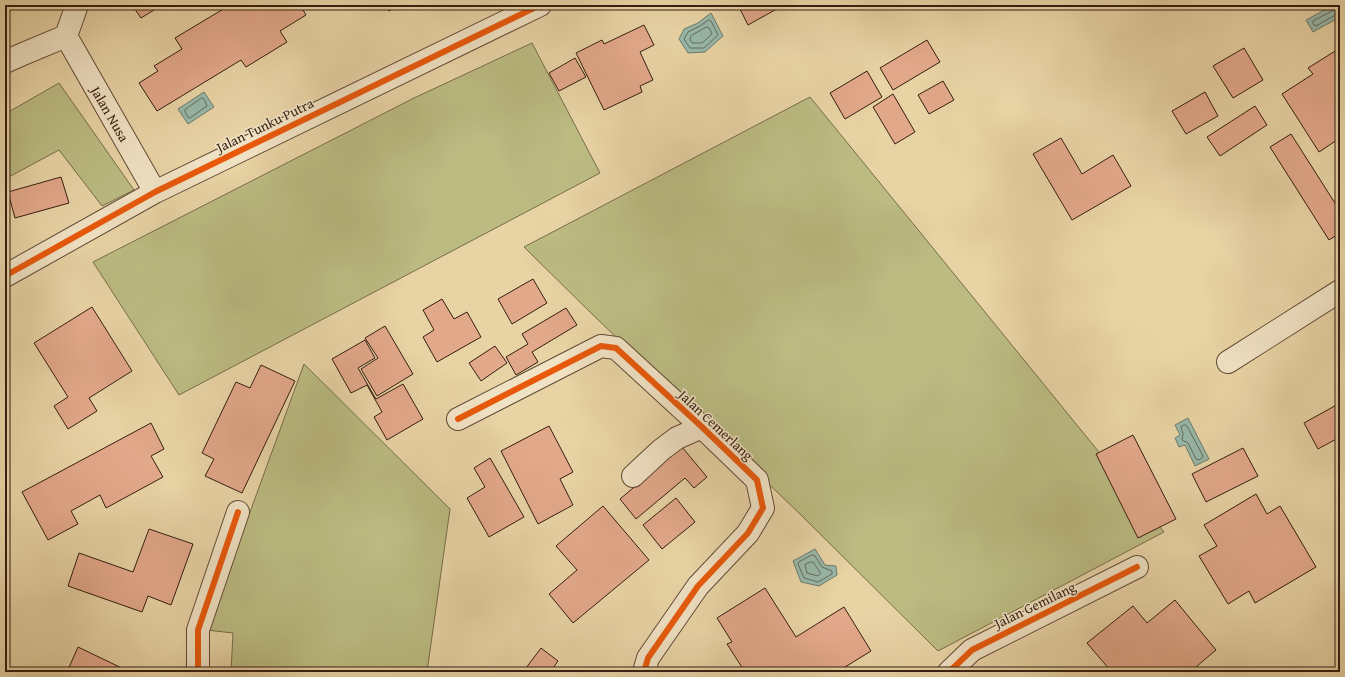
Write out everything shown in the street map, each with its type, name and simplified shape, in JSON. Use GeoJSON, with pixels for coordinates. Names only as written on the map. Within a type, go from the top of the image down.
{"type":"FeatureCollection","features":[{"type":"Feature","properties":{"kind":"street"},"geometry":{"type":"LineString","coordinates":[[5,62],[66,36],[77,5]]}},
{"type":"Feature","properties":{"kind":"street","name":"Jalan Tunku Putra"},"geometry":{"type":"LineString","coordinates":[[5,276],[155,192],[540,5]]}},
{"type":"Feature","properties":{"kind":"street","name":"Jalan Nusa"},"geometry":{"type":"LineString","coordinates":[[66,36],[155,192]]}},
{"type":"Feature","properties":{"kind":"street"},"geometry":{"type":"LineString","coordinates":[[1228,362],[1340,291]]}},
{"type":"Feature","properties":{"kind":"street","name":"Jalan Cemerlang"},"geometry":{"type":"LineString","coordinates":[[458,419],[602,346],[616,348],[757,480],[763,508],[748,533],[698,586],[648,658],[644,672]]}},
{"type":"Feature","properties":{"kind":"street"},"geometry":{"type":"LineString","coordinates":[[633,476],[661,450],[677,438],[702,427]]}},
{"type":"Feature","properties":{"kind":"street"},"geometry":{"type":"LineString","coordinates":[[198,672],[198,630],[238,512]]}},
{"type":"Feature","properties":{"kind":"street","name":"Jalan Gemilang"},"geometry":{"type":"LineString","coordinates":[[949,672],[972,650],[1137,567]]}},
{"type":"Feature","properties":{"kind":"green space"},"geometry":{"type":"Polygon","coordinates":[[[532,43],[600,173],[179,395],[93,262],[414,98],[532,43]]]}},
{"type":"Feature","properties":{"kind":"green space"},"geometry":{"type":"Polygon","coordinates":[[[59,83],[134,190],[102,206],[59,150],[5,179],[5,114],[59,83]]]}},
{"type":"Feature","properties":{"kind":"green space"},"geometry":{"type":"Polygon","coordinates":[[[810,97],[1164,532],[938,651],[802,516],[524,247],[810,97]]]}},
{"type":"Feature","properties":{"kind":"green space"},"geometry":{"type":"Polygon","coordinates":[[[304,364],[450,509],[427,672],[231,672],[233,633],[207,630],[304,364]]]}},
{"type":"Feature","properties":{"kind":"water"},"geometry":{"type":"Polygon","coordinates":[[[1334,5],[1340,5],[1340,17],[1313,32],[1306,20],[1334,5]]]}},
{"type":"Feature","properties":{"kind":"water"},"geometry":{"type":"Polygon","coordinates":[[[711,13],[723,36],[705,52],[688,53],[679,39],[684,29],[698,23],[711,13]]]}},
{"type":"Feature","properties":{"kind":"water"},"geometry":{"type":"Polygon","coordinates":[[[204,92],[214,107],[188,124],[178,109],[204,92]]]}},
{"type":"Feature","properties":{"kind":"water"},"geometry":{"type":"Polygon","coordinates":[[[1188,418],[1209,459],[1195,466],[1185,445],[1179,447],[1175,438],[1180,435],[1175,425],[1188,418]]]}},
{"type":"Feature","properties":{"kind":"water"},"geometry":{"type":"Polygon","coordinates":[[[815,549],[825,565],[836,566],[837,575],[819,586],[801,582],[793,561],[815,549]]]}},
{"type":"Feature","properties":{"kind":"building"},"geometry":{"type":"Polygon","coordinates":[[[132,5],[162,5],[141,18],[132,5]]]}},
{"type":"Feature","properties":{"kind":"building"},"geometry":{"type":"Polygon","coordinates":[[[230,5],[300,5],[306,15],[280,31],[287,42],[246,67],[241,60],[157,111],[139,83],[158,71],[154,66],[182,49],[175,38],[230,5]]]}},
{"type":"Feature","properties":{"kind":"building"},"geometry":{"type":"Polygon","coordinates":[[[386,5],[399,5],[389,11],[386,5]]]}},
{"type":"Feature","properties":{"kind":"building"},"geometry":{"type":"Polygon","coordinates":[[[738,5],[784,5],[748,25],[738,5]]]}},
{"type":"Feature","properties":{"kind":"building"},"geometry":{"type":"Polygon","coordinates":[[[644,25],[654,45],[640,52],[653,80],[640,86],[642,92],[604,110],[576,53],[602,40],[604,44],[644,25]]]}},
{"type":"Feature","properties":{"kind":"building"},"geometry":{"type":"Polygon","coordinates":[[[927,40],[940,62],[893,90],[880,68],[927,40]]]}},
{"type":"Feature","properties":{"kind":"building"},"geometry":{"type":"Polygon","coordinates":[[[1244,48],[1263,80],[1233,98],[1213,66],[1244,48]]]}},
{"type":"Feature","properties":{"kind":"building"},"geometry":{"type":"Polygon","coordinates":[[[1340,48],[1340,138],[1319,152],[1282,94],[1313,74],[1308,68],[1340,48]]]}},
{"type":"Feature","properties":{"kind":"building"},"geometry":{"type":"Polygon","coordinates":[[[575,58],[586,77],[559,91],[549,73],[575,58]]]}},
{"type":"Feature","properties":{"kind":"building"},"geometry":{"type":"Polygon","coordinates":[[[867,71],[882,97],[845,119],[830,93],[867,71]]]}},
{"type":"Feature","properties":{"kind":"building"},"geometry":{"type":"Polygon","coordinates":[[[943,81],[954,100],[929,114],[918,95],[943,81]]]}},
{"type":"Feature","properties":{"kind":"building"},"geometry":{"type":"Polygon","coordinates":[[[1205,92],[1218,116],[1186,134],[1172,111],[1205,92]]]}},
{"type":"Feature","properties":{"kind":"building"},"geometry":{"type":"Polygon","coordinates":[[[893,94],[915,132],[895,144],[873,107],[893,94]]]}},
{"type":"Feature","properties":{"kind":"building"},"geometry":{"type":"Polygon","coordinates":[[[1255,106],[1267,125],[1220,156],[1207,137],[1255,106]]]}},
{"type":"Feature","properties":{"kind":"building"},"geometry":{"type":"Polygon","coordinates":[[[1291,134],[1340,211],[1340,233],[1329,240],[1270,147],[1291,134]]]}},
{"type":"Feature","properties":{"kind":"building"},"geometry":{"type":"Polygon","coordinates":[[[1061,138],[1082,174],[1113,155],[1131,186],[1072,220],[1033,154],[1061,138]]]}},
{"type":"Feature","properties":{"kind":"building"},"geometry":{"type":"Polygon","coordinates":[[[61,177],[69,203],[15,218],[8,192],[61,177]]]}},
{"type":"Feature","properties":{"kind":"building"},"geometry":{"type":"Polygon","coordinates":[[[533,279],[547,303],[512,324],[498,299],[533,279]]]}},
{"type":"Feature","properties":{"kind":"building"},"geometry":{"type":"Polygon","coordinates":[[[442,299],[454,319],[467,312],[481,337],[437,362],[423,337],[434,330],[423,310],[442,299]]]}},
{"type":"Feature","properties":{"kind":"building"},"geometry":{"type":"Polygon","coordinates":[[[92,307],[132,371],[89,398],[97,411],[68,429],[54,406],[68,397],[34,343],[92,307]]]}},
{"type":"Feature","properties":{"kind":"building"},"geometry":{"type":"Polygon","coordinates":[[[566,308],[577,325],[532,352],[538,362],[516,375],[506,357],[528,344],[522,334],[566,308]]]}},
{"type":"Feature","properties":{"kind":"building"},"geometry":{"type":"Polygon","coordinates":[[[385,326],[413,374],[377,396],[361,369],[378,358],[365,338],[385,326]]]}},
{"type":"Feature","properties":{"kind":"building"},"geometry":{"type":"Polygon","coordinates":[[[365,340],[375,358],[358,368],[376,399],[403,384],[423,419],[387,440],[374,417],[382,412],[367,385],[351,393],[332,359],[365,340]]]}},
{"type":"Feature","properties":{"kind":"building"},"geometry":{"type":"Polygon","coordinates":[[[495,346],[507,363],[481,381],[469,363],[495,346]]]}},
{"type":"Feature","properties":{"kind":"building"},"geometry":{"type":"Polygon","coordinates":[[[261,365],[295,381],[242,493],[205,476],[214,459],[202,453],[236,382],[250,388],[261,365]]]}},
{"type":"Feature","properties":{"kind":"building"},"geometry":{"type":"Polygon","coordinates":[[[1340,403],[1340,437],[1318,449],[1304,423],[1340,403]]]}},
{"type":"Feature","properties":{"kind":"building"},"geometry":{"type":"Polygon","coordinates":[[[151,423],[164,449],[151,456],[163,477],[106,508],[100,495],[71,511],[78,524],[48,540],[22,492],[151,423]]]}},
{"type":"Feature","properties":{"kind":"building"},"geometry":{"type":"Polygon","coordinates":[[[549,426],[573,472],[560,479],[573,505],[538,524],[501,451],[549,426]]]}},
{"type":"Feature","properties":{"kind":"building"},"geometry":{"type":"Polygon","coordinates":[[[1133,435],[1176,519],[1138,538],[1096,454],[1133,435]]]}},
{"type":"Feature","properties":{"kind":"building"},"geometry":{"type":"Polygon","coordinates":[[[682,447],[707,477],[694,488],[685,478],[636,519],[620,499],[682,447]]]}},
{"type":"Feature","properties":{"kind":"building"},"geometry":{"type":"Polygon","coordinates":[[[1243,448],[1258,476],[1206,502],[1192,474],[1243,448]]]}},
{"type":"Feature","properties":{"kind":"building"},"geometry":{"type":"Polygon","coordinates":[[[490,458],[524,517],[489,537],[467,498],[485,487],[474,468],[490,458]]]}},
{"type":"Feature","properties":{"kind":"building"},"geometry":{"type":"Polygon","coordinates":[[[1256,494],[1267,514],[1280,506],[1316,567],[1255,603],[1249,591],[1228,604],[1199,556],[1217,546],[1204,525],[1256,494]]]}},
{"type":"Feature","properties":{"kind":"building"},"geometry":{"type":"Polygon","coordinates":[[[676,498],[695,522],[662,549],[643,525],[676,498]]]}},
{"type":"Feature","properties":{"kind":"building"},"geometry":{"type":"Polygon","coordinates":[[[603,506],[649,560],[573,623],[549,594],[577,570],[556,546],[603,506]]]}},
{"type":"Feature","properties":{"kind":"building"},"geometry":{"type":"Polygon","coordinates":[[[149,529],[193,544],[171,605],[148,596],[142,612],[68,586],[79,553],[133,572],[149,529]]]}},
{"type":"Feature","properties":{"kind":"building"},"geometry":{"type":"Polygon","coordinates":[[[765,588],[796,637],[844,607],[871,651],[837,672],[745,672],[727,644],[732,642],[717,618],[765,588]]]}},
{"type":"Feature","properties":{"kind":"building"},"geometry":{"type":"Polygon","coordinates":[[[1175,600],[1216,650],[1190,672],[1108,672],[1110,670],[1087,643],[1133,606],[1147,623],[1175,600]]]}},
{"type":"Feature","properties":{"kind":"building"},"geometry":{"type":"Polygon","coordinates":[[[78,647],[130,672],[67,672],[78,647]]]}},
{"type":"Feature","properties":{"kind":"building"},"geometry":{"type":"Polygon","coordinates":[[[541,648],[558,661],[550,672],[523,672],[541,648]]]}},
{"type":"Feature","properties":{"kind":"cycle path"},"geometry":{"type":"LineString","coordinates":[[5,276],[155,192],[540,5]]}},
{"type":"Feature","properties":{"kind":"cycle path"},"geometry":{"type":"LineString","coordinates":[[458,419],[601,346],[616,348],[757,480],[763,508],[748,533],[698,586],[648,658],[644,672]]}},
{"type":"Feature","properties":{"kind":"cycle path"},"geometry":{"type":"LineString","coordinates":[[198,672],[198,630],[238,512]]}},
{"type":"Feature","properties":{"kind":"cycle path"},"geometry":{"type":"LineString","coordinates":[[949,672],[972,650],[1137,567]]}}]}
